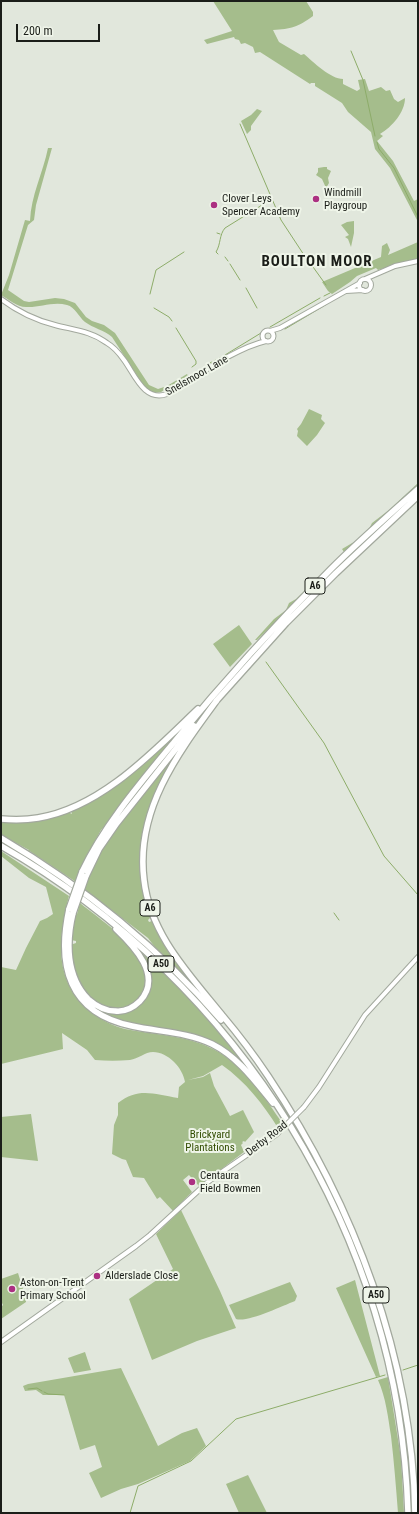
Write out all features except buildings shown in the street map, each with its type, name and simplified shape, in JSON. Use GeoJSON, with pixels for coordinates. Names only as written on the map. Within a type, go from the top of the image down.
{"type":"FeatureCollection","features":[{"type":"Feature","properties":{"kind":"highway","name":"A6"},"geometry":{"type":"LineString","coordinates":[[286,1119],[245,1069],[219,1048],[190,1036],[117,1023],[98,1013],[86,1004],[72,984],[66,966],[64,936],[71,911],[95,846],[157,763],[218,690],[269,633],[332,568],[418,489]]}},
{"type":"Feature","properties":{"kind":"highway","name":"A6"},"geometry":{"type":"LineString","coordinates":[[280,1096],[243,1042],[167,945],[152,913],[144,880],[143,847],[147,825],[152,807],[167,774],[181,751],[217,700],[308,600],[418,496]]}},
{"type":"Feature","properties":{"kind":"highway"},"geometry":{"type":"LineString","coordinates":[[1,819],[20,820],[38,818],[58,813],[85,802],[110,786],[144,759],[218,690]]}},
{"type":"Feature","properties":{"kind":"highway"},"geometry":{"type":"LineString","coordinates":[[84,874],[99,849],[122,817],[183,739],[217,700]]}},
{"type":"Feature","properties":{"kind":"highway","name":"A50"},"geometry":{"type":"LineString","coordinates":[[1,838],[73,884],[116,917],[185,980],[224,1022],[280,1096],[310,1144],[332,1184],[352,1230],[369,1272],[388,1334],[403,1397],[412,1464],[416,1513]]}},
{"type":"Feature","properties":{"kind":"highway","name":"A50"},"geometry":{"type":"LineString","coordinates":[[1,846],[35,866],[82,898],[146,951],[196,1000],[221,1029],[251,1066],[286,1119],[316,1170],[342,1222],[371,1301],[384,1345],[396,1402],[405,1468],[408,1513]]}},
{"type":"Feature","properties":{"kind":"highway"},"geometry":{"type":"LineString","coordinates":[[71,911],[69,957],[74,976],[80,989],[90,1000],[105,1010],[120,1011],[134,1007],[141,999],[147,987],[147,973],[144,964],[138,952],[128,941],[92,909],[82,898]]}},
{"type":"Feature","properties":{"kind":"street"},"geometry":{"type":"LineString","coordinates":[[280,328],[272,341],[266,341],[263,335],[265,332],[280,328],[360,283],[364,279],[396,266],[418,261]]}},
{"type":"Feature","properties":{"kind":"street"},"geometry":{"type":"LineString","coordinates":[[344,291],[368,289],[378,273]]}},
{"type":"Feature","properties":{"kind":"street"},"geometry":{"type":"LineString","coordinates":[[364,279],[369,280],[371,285]]}},
{"type":"Feature","properties":{"kind":"street"},"geometry":{"type":"LineString","coordinates":[[360,283],[363,290]]}},
{"type":"Feature","properties":{"kind":"street","name":"Snelsmoor Lane"},"geometry":{"type":"LineString","coordinates":[[1,299],[33,318],[57,326],[81,330],[106,342],[120,355],[143,388],[153,395],[160,396],[167,394],[220,362],[256,343],[266,341]]}},
{"type":"Feature","properties":{"kind":"street"},"geometry":{"type":"LineString","coordinates":[[270,331],[274,336]]}},
{"type":"Feature","properties":{"kind":"street","name":"Snelsmoor Lane"},"geometry":{"type":"LineString","coordinates":[[256,343],[263,335]]}},
{"type":"Feature","properties":{"kind":"street","name":"Derby Road"},"geometry":{"type":"LineString","coordinates":[[1,1342],[136,1246],[209,1181],[277,1134],[304,1107],[319,1087],[365,1015],[418,957]]}},
{"type":"Feature","properties":{"kind":"green space"},"geometry":{"type":"Polygon","coordinates":[[[213,1],[306,1],[313,12],[313,16],[294,27],[273,30],[279,42],[301,55],[304,54],[328,73],[343,79],[343,84],[357,91],[360,89],[358,80],[365,79],[369,91],[381,87],[386,91],[390,90],[394,99],[398,102],[405,98],[403,109],[397,119],[380,134],[383,136],[377,141],[393,161],[414,201],[418,199],[418,222],[390,168],[375,149],[371,132],[348,112],[342,103],[315,86],[315,83],[310,84],[260,52],[255,53],[253,47],[245,43],[241,44],[239,40],[235,39],[234,37],[207,44],[204,40],[232,31],[213,1]]]}},
{"type":"Feature","properties":{"kind":"green space"},"geometry":{"type":"Polygon","coordinates":[[[257,109],[262,111],[247,134],[241,121],[257,109]]]}},
{"type":"Feature","properties":{"kind":"green space"},"geometry":{"type":"Polygon","coordinates":[[[48,148],[52,148],[36,205],[34,220],[28,225],[8,290],[24,301],[29,302],[55,298],[64,299],[75,303],[86,317],[92,321],[104,325],[115,333],[149,385],[158,389],[167,386],[187,374],[188,376],[161,392],[153,393],[145,388],[112,337],[85,322],[70,306],[57,304],[23,307],[1,295],[9,275],[25,220],[30,221],[35,193],[48,148]]]}},
{"type":"Feature","properties":{"kind":"green space"},"geometry":{"type":"Polygon","coordinates":[[[327,167],[327,169],[331,171],[328,178],[329,183],[326,188],[322,179],[316,175],[318,168],[327,167]]]}},
{"type":"Feature","properties":{"kind":"green space"},"geometry":{"type":"Polygon","coordinates":[[[354,221],[354,233],[351,247],[348,239],[345,237],[349,235],[341,225],[354,221]]]}},
{"type":"Feature","properties":{"kind":"green space"},"geometry":{"type":"Polygon","coordinates":[[[418,242],[418,259],[378,270],[376,268],[357,276],[332,294],[322,282],[381,257],[382,246],[387,243],[390,250],[388,255],[418,242]]]}},
{"type":"Feature","properties":{"kind":"green space"},"geometry":{"type":"Polygon","coordinates":[[[309,409],[322,415],[321,419],[325,423],[307,446],[297,436],[297,429],[309,409]]]}},
{"type":"Feature","properties":{"kind":"green space"},"geometry":{"type":"Polygon","coordinates":[[[418,483],[418,486],[257,640],[255,640],[274,619],[286,610],[289,603],[296,599],[344,552],[342,549],[359,539],[372,523],[389,510],[418,483]]]}},
{"type":"Feature","properties":{"kind":"green space"},"geometry":{"type":"Polygon","coordinates":[[[239,625],[252,644],[230,667],[213,644],[239,625]]]}},
{"type":"Feature","properties":{"kind":"green space"},"geometry":{"type":"Polygon","coordinates":[[[187,722],[113,817],[101,830],[83,863],[76,882],[29,850],[1,835],[1,821],[68,812],[72,814],[71,810],[93,799],[187,722]]]}},
{"type":"Feature","properties":{"kind":"green space"},"geometry":{"type":"Polygon","coordinates":[[[180,748],[158,789],[150,809],[144,829],[141,850],[141,871],[144,893],[151,917],[148,920],[149,922],[152,921],[162,941],[192,984],[148,938],[84,889],[89,878],[87,877],[107,842],[142,794],[180,748]]]}},
{"type":"Feature","properties":{"kind":"green space","name":"Brickyard Plantations"},"geometry":{"type":"Polygon","coordinates":[[[1,851],[69,896],[62,928],[62,959],[70,988],[79,1001],[92,1013],[116,1026],[125,1029],[181,1038],[203,1044],[224,1055],[252,1082],[269,1103],[283,1124],[278,1128],[253,1094],[239,1079],[222,1065],[203,1076],[188,1080],[203,1077],[210,1073],[214,1086],[230,1116],[243,1110],[254,1132],[245,1142],[242,1142],[243,1143],[241,1145],[244,1152],[199,1186],[189,1175],[183,1180],[192,1192],[173,1211],[160,1197],[157,1199],[144,1178],[133,1177],[126,1160],[112,1154],[114,1125],[118,1115],[118,1103],[125,1098],[139,1093],[178,1098],[179,1087],[185,1082],[181,1071],[174,1062],[164,1055],[153,1052],[130,1060],[95,1060],[87,1050],[62,1033],[63,1049],[1,1064],[1,967],[16,970],[40,921],[53,914],[46,887],[29,878],[1,856],[1,851]]]}},
{"type":"Feature","properties":{"kind":"green space"},"geometry":{"type":"Polygon","coordinates":[[[80,903],[116,932],[139,957],[144,967],[145,986],[139,999],[132,1005],[120,1008],[103,1006],[88,996],[82,989],[74,972],[70,945],[76,943],[76,941],[71,940],[75,914],[77,914],[80,903]]]}},
{"type":"Feature","properties":{"kind":"green space"},"geometry":{"type":"Polygon","coordinates":[[[135,945],[169,975],[214,1026],[257,1079],[220,1046],[109,1017],[93,1007],[111,1013],[120,1013],[138,1005],[150,978],[135,945]]]}},
{"type":"Feature","properties":{"kind":"green space"},"geometry":{"type":"Polygon","coordinates":[[[31,1114],[38,1161],[1,1157],[1,1117],[31,1114]]]}},
{"type":"Feature","properties":{"kind":"green space"},"geometry":{"type":"Polygon","coordinates":[[[181,1210],[236,1328],[197,1341],[152,1360],[129,1299],[173,1269],[156,1234],[181,1210]]]}},
{"type":"Feature","properties":{"kind":"green space","name":"Aston-on-Trent Primary School"},"geometry":{"type":"Polygon","coordinates":[[[18,1273],[26,1302],[1,1319],[1,1307],[3,1305],[1,1301],[1,1279],[18,1273]]]}},
{"type":"Feature","properties":{"kind":"green space"},"geometry":{"type":"Polygon","coordinates":[[[355,1280],[380,1376],[376,1377],[336,1288],[355,1280]]]}},
{"type":"Feature","properties":{"kind":"green space"},"geometry":{"type":"Polygon","coordinates":[[[290,1282],[297,1296],[295,1301],[248,1319],[236,1319],[229,1305],[290,1282]]]}},
{"type":"Feature","properties":{"kind":"green space"},"geometry":{"type":"Polygon","coordinates":[[[85,1352],[91,1370],[74,1373],[68,1358],[85,1352]]]}},
{"type":"Feature","properties":{"kind":"green space"},"geometry":{"type":"Polygon","coordinates":[[[121,1368],[158,1446],[182,1433],[197,1428],[206,1446],[190,1461],[138,1484],[121,1489],[101,1498],[89,1473],[102,1467],[95,1445],[80,1450],[64,1395],[43,1395],[36,1390],[25,1391],[23,1386],[121,1368]]]}},
{"type":"Feature","properties":{"kind":"green space"},"geometry":{"type":"Polygon","coordinates":[[[388,1377],[401,1458],[404,1513],[398,1513],[388,1415],[378,1380],[388,1377]]]}},
{"type":"Feature","properties":{"kind":"green space"},"geometry":{"type":"Polygon","coordinates":[[[248,1475],[267,1513],[239,1513],[226,1484],[248,1475]]]}},
{"type":"Feature","properties":{"kind":"waterway"},"geometry":{"type":"LineString","coordinates":[[351,51],[363,80],[375,136]]}},
{"type":"Feature","properties":{"kind":"waterway"},"geometry":{"type":"LineString","coordinates":[[240,124],[281,220],[304,255]]}},
{"type":"Feature","properties":{"kind":"waterway"},"geometry":{"type":"LineString","coordinates":[[377,142],[379,149],[394,168],[418,217]]}},
{"type":"Feature","properties":{"kind":"waterway"},"geometry":{"type":"LineString","coordinates":[[218,254],[216,252],[225,228],[267,202]]}},
{"type":"Feature","properties":{"kind":"waterway"},"geometry":{"type":"LineString","coordinates":[[150,294],[156,270],[184,252]]}},
{"type":"Feature","properties":{"kind":"waterway"},"geometry":{"type":"LineString","coordinates":[[225,257],[228,261]]}},
{"type":"Feature","properties":{"kind":"waterway"},"geometry":{"type":"LineString","coordinates":[[308,260],[326,285]]}},
{"type":"Feature","properties":{"kind":"waterway"},"geometry":{"type":"LineString","coordinates":[[230,264],[240,280]]}},
{"type":"Feature","properties":{"kind":"waterway"},"geometry":{"type":"LineString","coordinates":[[246,288],[257,308]]}},
{"type":"Feature","properties":{"kind":"waterway"},"geometry":{"type":"LineString","coordinates":[[324,296],[330,293]]}},
{"type":"Feature","properties":{"kind":"waterway"},"geometry":{"type":"LineString","coordinates":[[270,327],[320,298]]}},
{"type":"Feature","properties":{"kind":"waterway"},"geometry":{"type":"LineString","coordinates":[[285,329],[327,304]]}},
{"type":"Feature","properties":{"kind":"waterway"},"geometry":{"type":"LineString","coordinates":[[154,308],[169,317],[172,321]]}},
{"type":"Feature","properties":{"kind":"waterway"},"geometry":{"type":"LineString","coordinates":[[176,328],[196,361],[196,364],[192,367]]}},
{"type":"Feature","properties":{"kind":"waterway"},"geometry":{"type":"LineString","coordinates":[[225,355],[261,333]]}},
{"type":"Feature","properties":{"kind":"waterway"},"geometry":{"type":"LineString","coordinates":[[210,363],[220,358]]}},
{"type":"Feature","properties":{"kind":"waterway"},"geometry":{"type":"LineString","coordinates":[[266,662],[324,743],[384,856],[418,895]]}},
{"type":"Feature","properties":{"kind":"waterway"},"geometry":{"type":"LineString","coordinates":[[334,913],[339,920]]}},
{"type":"Feature","properties":{"kind":"waterway"},"geometry":{"type":"LineString","coordinates":[[403,1370],[418,1365]]}},
{"type":"Feature","properties":{"kind":"waterway"},"geometry":{"type":"LineString","coordinates":[[130,1513],[138,1486],[191,1461],[236,1419],[385,1375]]}},
{"type":"Feature","properties":{"kind":"waterway"},"geometry":{"type":"LineString","coordinates":[[28,1389],[37,1388],[42,1391]]}},
{"type":"Feature","properties":{"kind":"waterway"},"geometry":{"type":"LineString","coordinates":[[44,1392],[48,1394],[64,1395]]}},
{"type":"Feature","properties":{"kind":"place","name":"Windmill Playgroup"},"geometry":{"type":"Point","coordinates":[316,199]}},
{"type":"Feature","properties":{"kind":"place","name":"Clover Leys Spencer Academy"},"geometry":{"type":"Point","coordinates":[214,205]}},
{"type":"Feature","properties":{"kind":"place","name":"Centaura Field Bowmen"},"geometry":{"type":"Point","coordinates":[192,1182]}},
{"type":"Feature","properties":{"kind":"place","name":"Alderslade Close"},"geometry":{"type":"Point","coordinates":[97,1276]}},
{"type":"Feature","properties":{"kind":"place","name":"Aston-on-Trent Primary School"},"geometry":{"type":"Point","coordinates":[12,1289]}},
{"type":"Feature","properties":{"kind":"district","name":"BOULTON MOOR"},"geometry":{"type":"Point","coordinates":[317,262]}}]}
